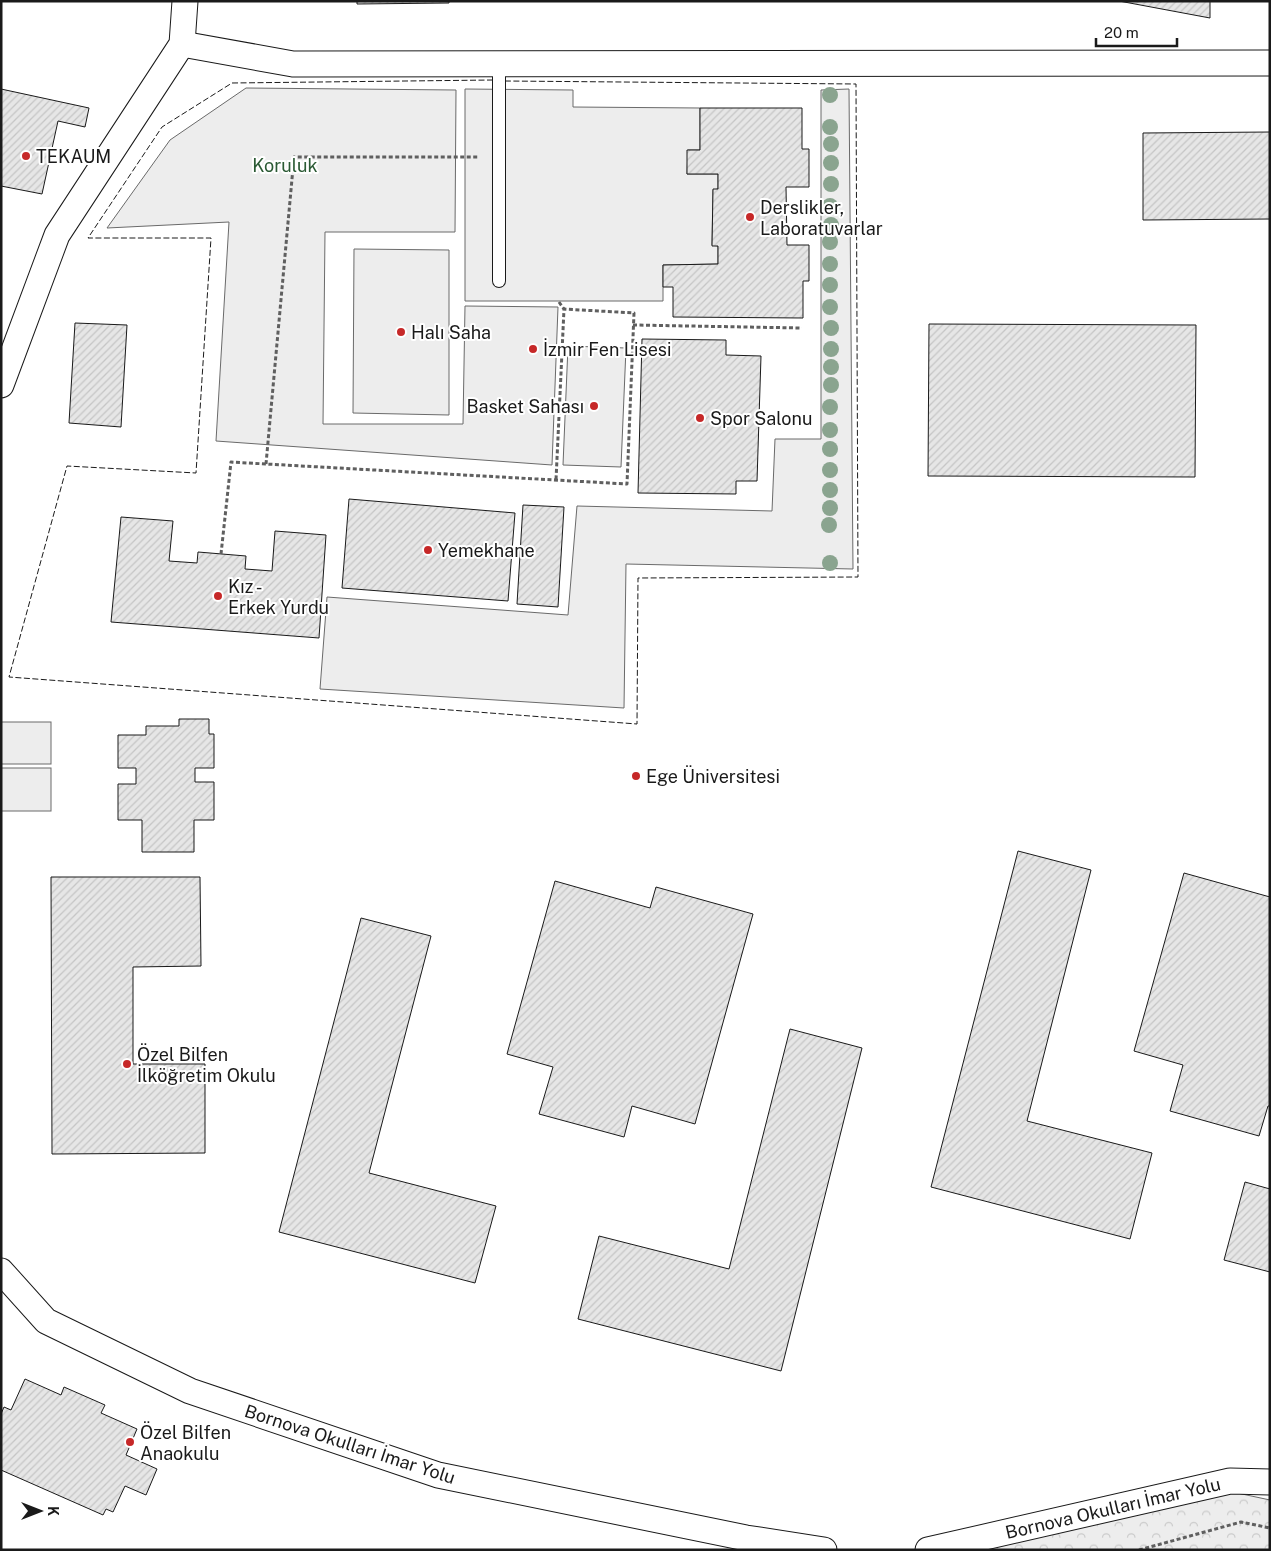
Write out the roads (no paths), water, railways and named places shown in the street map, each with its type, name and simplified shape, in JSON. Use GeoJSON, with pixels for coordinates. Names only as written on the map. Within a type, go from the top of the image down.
{"type":"FeatureCollection","features":[{"type":"Feature","properties":{"kind":"street"},"geometry":{"type":"LineString","coordinates":[[1,385],[57,235],[182,44],[185,1]]}},
{"type":"Feature","properties":{"kind":"street"},"geometry":{"type":"LineString","coordinates":[[182,44],[293,64],[1270,63]]}},
{"type":"Feature","properties":{"kind":"street","name":"Bornova Okulları İmar Yolu"},"geometry":{"type":"LineString","coordinates":[[1,1271],[46,1321],[190,1391],[245,1410],[438,1475],[746,1538],[824,1550]]}},
{"type":"Feature","properties":{"kind":"street","name":"Bornova Okulları İmar Yolu"},"geometry":{"type":"LineString","coordinates":[[928,1550],[1230,1481],[1270,1482]]}},
{"type":"Feature","properties":{"kind":"lane"},"geometry":{"type":"LineString","coordinates":[[499,64],[499,281]]}},
{"type":"Feature","properties":{"kind":"place","name":"TEKAUM"},"geometry":{"type":"Point","coordinates":[26,156]}},
{"type":"Feature","properties":{"kind":"place","name":"Derslikler, Laboratuvarlar"},"geometry":{"type":"Point","coordinates":[750,217]}},
{"type":"Feature","properties":{"kind":"place","name":"Halı Saha"},"geometry":{"type":"Point","coordinates":[401,332]}},
{"type":"Feature","properties":{"kind":"place","name":"İzmir Fen Lisesi"},"geometry":{"type":"Point","coordinates":[533,349]}},
{"type":"Feature","properties":{"kind":"place","name":"Basket Sahası"},"geometry":{"type":"Point","coordinates":[594,406]}},
{"type":"Feature","properties":{"kind":"place","name":"Spor Salonu"},"geometry":{"type":"Point","coordinates":[700,418]}},
{"type":"Feature","properties":{"kind":"place","name":"Yemekhane"},"geometry":{"type":"Point","coordinates":[428,550]}},
{"type":"Feature","properties":{"kind":"place","name":"Kız - Erkek Yurdu"},"geometry":{"type":"Point","coordinates":[218,596]}},
{"type":"Feature","properties":{"kind":"place","name":"Ege Üniversitesi"},"geometry":{"type":"Point","coordinates":[636,776]}},
{"type":"Feature","properties":{"kind":"place","name":"Özel Bilfen İlköğretim Okulu"},"geometry":{"type":"Point","coordinates":[127,1064]}},
{"type":"Feature","properties":{"kind":"place","name":"Özel Bilfen Anaokulu"},"geometry":{"type":"Point","coordinates":[130,1442]}},
{"type":"Feature","properties":{"kind":"park label","name":"Koruluk"},"geometry":{"type":"Point","coordinates":[285,165]}}]}
